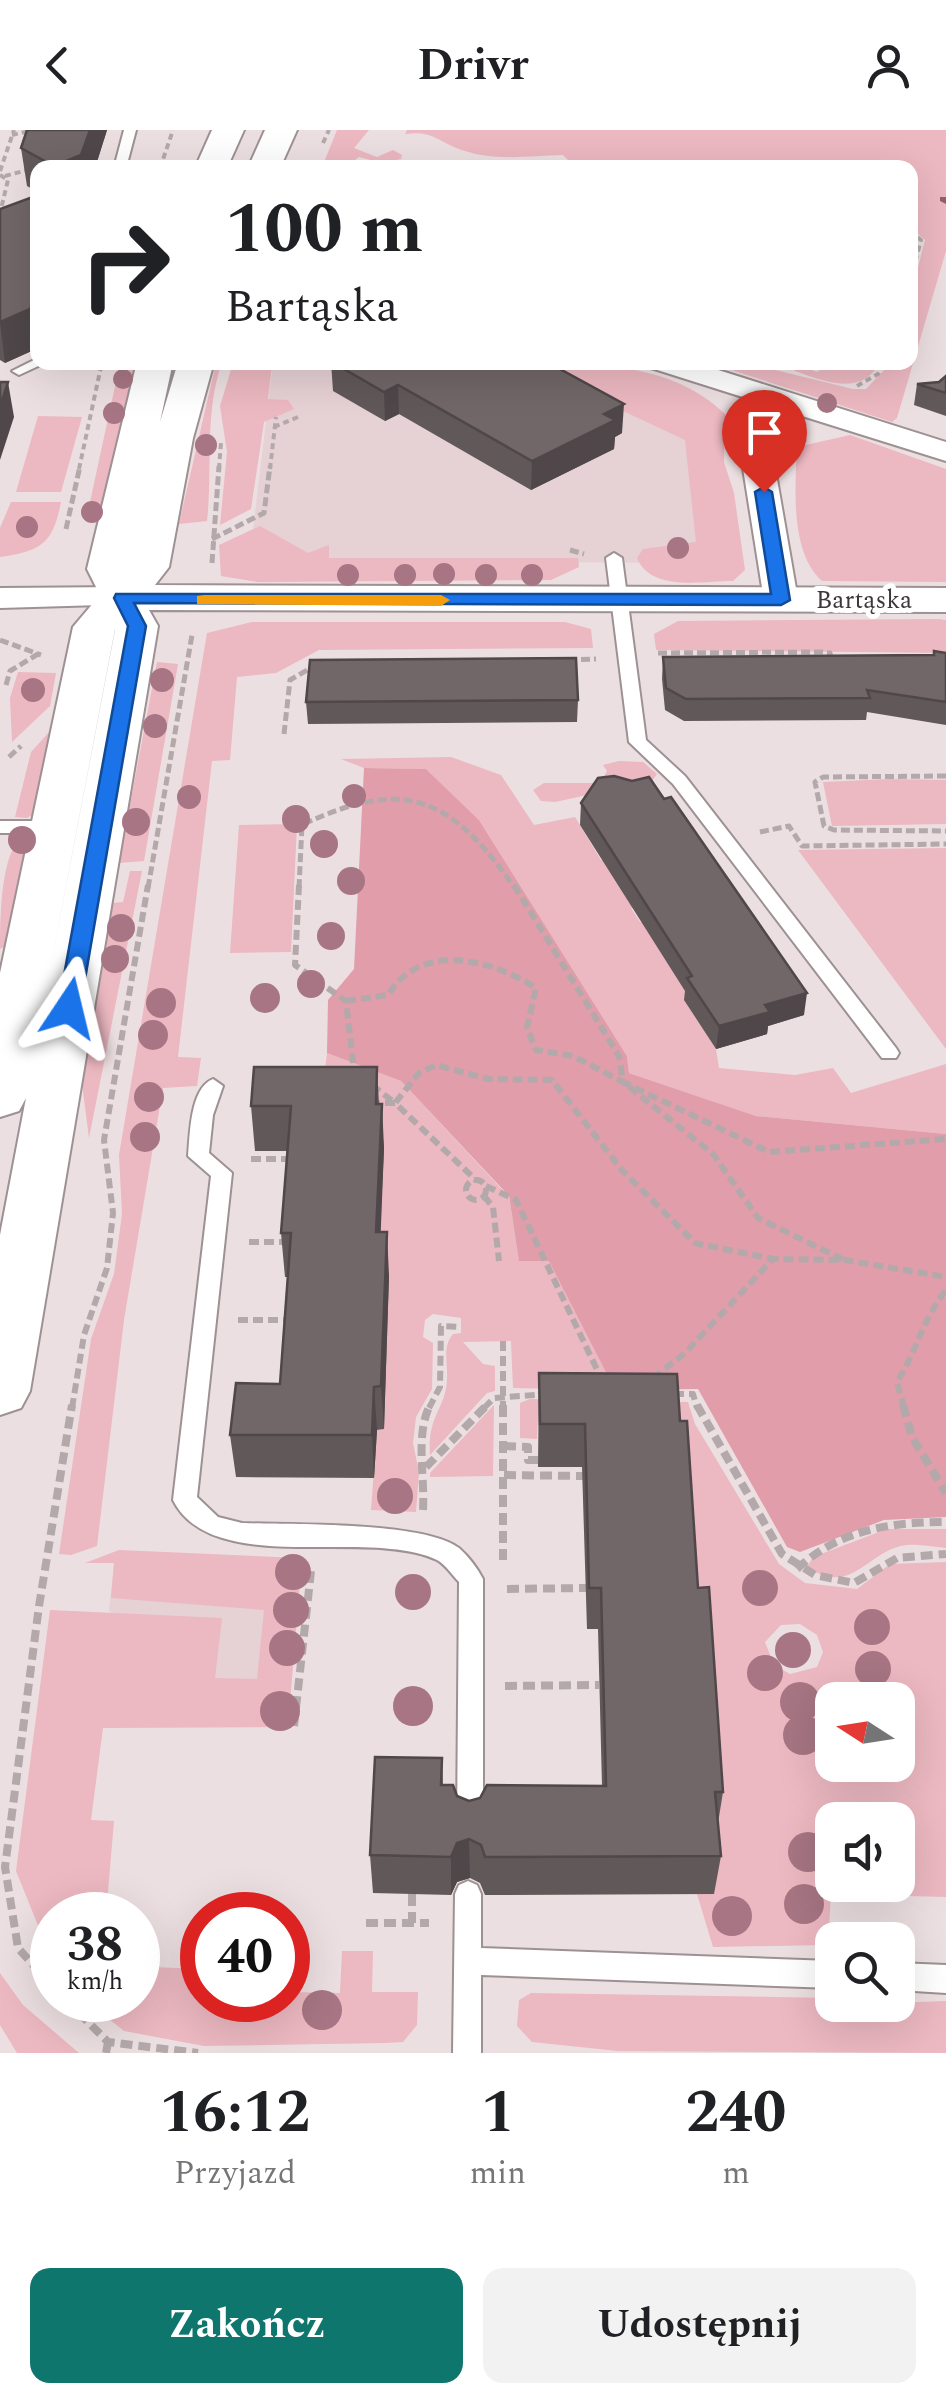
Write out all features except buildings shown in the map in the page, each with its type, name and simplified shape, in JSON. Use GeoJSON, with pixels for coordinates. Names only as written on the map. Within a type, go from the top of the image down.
{"type":"FeatureCollection","features":[{"type":"Feature","properties":{"kind":"street"},"geometry":{"type":"LineString","coordinates":[[214,160],[228,130]]}},
{"type":"Feature","properties":{"kind":"street"},"geometry":{"type":"LineString","coordinates":[[267,160],[280,130]]}},
{"type":"Feature","properties":{"kind":"street"},"geometry":{"type":"LineString","coordinates":[[0,1390],[137,626],[107,569],[153,370]]}},
{"type":"Feature","properties":{"kind":"street"},"geometry":{"type":"LineString","coordinates":[[0,1098],[94,626],[149,567],[174,438],[194,370]]}},
{"type":"Feature","properties":{"kind":"street"},"geometry":{"type":"LineString","coordinates":[[685,370],[946,452]]}},
{"type":"Feature","properties":{"kind":"street","name":"Bartąska"},"geometry":{"type":"LineString","coordinates":[[781,600],[758,462],[776,422],[792,405]]}},
{"type":"Feature","properties":{"kind":"street"},"geometry":{"type":"LineString","coordinates":[[0,598],[123,598]]}},
{"type":"Feature","properties":{"kind":"street","name":"Bartąska"},"geometry":{"type":"LineString","coordinates":[[123,598],[946,600]]}},
{"type":"Feature","properties":{"kind":"lane"},"geometry":{"type":"LineString","coordinates":[[122,160],[130,130]]}},
{"type":"Feature","properties":{"kind":"lane"},"geometry":{"type":"LineString","coordinates":[[19,370],[30,366]]}},
{"type":"Feature","properties":{"kind":"lane"},"geometry":{"type":"LineString","coordinates":[[614,558],[638,742],[679,780],[889,1053]]}},
{"type":"Feature","properties":{"kind":"lane"},"geometry":{"type":"LineString","coordinates":[[0,827],[54,827]]}},
{"type":"Feature","properties":{"kind":"lane"},"geometry":{"type":"LineString","coordinates":[[213,1086],[203,1115],[198,1156],[222,1173],[185,1500],[211,1525],[242,1534],[402,1539],[450,1554],[471,1579],[470,1824]]}},
{"type":"Feature","properties":{"kind":"lane"},"geometry":{"type":"LineString","coordinates":[[467,2053],[468,1894]]}},
{"type":"Feature","properties":{"kind":"lane"},"geometry":{"type":"LineString","coordinates":[[466,1961],[815,1973]]}},
{"type":"Feature","properties":{"kind":"lane"},"geometry":{"type":"LineString","coordinates":[[915,1977],[946,1978]]}},
{"type":"Feature","properties":{"kind":"path"},"geometry":{"type":"LineString","coordinates":[[1,174],[13,133],[34,130]]}},
{"type":"Feature","properties":{"kind":"path"},"geometry":{"type":"LineString","coordinates":[[163,160],[172,130]]}},
{"type":"Feature","properties":{"kind":"path"},"geometry":{"type":"LineString","coordinates":[[0,149],[8,148]]}},
{"type":"Feature","properties":{"kind":"path"},"geometry":{"type":"LineString","coordinates":[[1,174],[30,169]]}},
{"type":"Feature","properties":{"kind":"path"},"geometry":{"type":"LineString","coordinates":[[1,174],[8,180],[0,211],[19,210]]}},
{"type":"Feature","properties":{"kind":"path"},"geometry":{"type":"LineString","coordinates":[[274,427],[298,416]]}},
{"type":"Feature","properties":{"kind":"path"},"geometry":{"type":"LineString","coordinates":[[211,539],[264,514],[276,417]]}},
{"type":"Feature","properties":{"kind":"path"},"geometry":{"type":"LineString","coordinates":[[30,1961],[18,1948],[5,1867],[39,1606],[80,1354],[107,1268],[113,1213],[104,1140],[187,655],[199,626]]}},
{"type":"Feature","properties":{"kind":"path"},"geometry":{"type":"LineString","coordinates":[[6,685],[10,671],[38,654]]}},
{"type":"Feature","properties":{"kind":"path"},"geometry":{"type":"LineString","coordinates":[[649,657],[848,659]]}},
{"type":"Feature","properties":{"kind":"path"},"geometry":{"type":"LineString","coordinates":[[565,660],[602,659]]}},
{"type":"Feature","properties":{"kind":"path"},"geometry":{"type":"LineString","coordinates":[[832,659],[834,674]]}},
{"type":"Feature","properties":{"kind":"path"},"geometry":{"type":"LineString","coordinates":[[284,734],[290,680],[326,662]]}},
{"type":"Feature","properties":{"kind":"path"},"geometry":{"type":"LineString","coordinates":[[946,776],[823,777],[815,782],[824,826],[834,830],[946,830]]}},
{"type":"Feature","properties":{"kind":"path"},"geometry":{"type":"LineString","coordinates":[[844,1260],[758,1218],[713,1154],[622,1082],[619,1056],[485,842],[450,813],[401,800],[316,817],[302,824],[296,965],[346,1001],[388,995],[403,973],[444,958],[518,974],[536,988],[527,1028],[536,1050],[573,1056],[622,1082],[770,1152],[946,1139]]}},
{"type":"Feature","properties":{"kind":"path"},"geometry":{"type":"LineString","coordinates":[[725,840],[789,826],[802,846],[946,844]]}},
{"type":"Feature","properties":{"kind":"path"},"geometry":{"type":"LineString","coordinates":[[902,830],[905,845]]}},
{"type":"Feature","properties":{"kind":"path"},"geometry":{"type":"LineString","coordinates":[[346,1001],[354,1071],[477,1182],[516,1200],[609,1394]]}},
{"type":"Feature","properties":{"kind":"path"},"geometry":{"type":"LineString","coordinates":[[395,1104],[416,1072],[446,1063],[486,1079],[552,1080],[621,1169],[695,1243],[773,1259],[844,1260],[946,1277]]}},
{"type":"Feature","properties":{"kind":"path"},"geometry":{"type":"LineString","coordinates":[[356,1102],[395,1104]]}},
{"type":"Feature","properties":{"kind":"path"},"geometry":{"type":"LineString","coordinates":[[246,1160],[294,1159]]}},
{"type":"Feature","properties":{"kind":"path"},"geometry":{"type":"LineString","coordinates":[[477,1182],[466,1184],[465,1193],[473,1199],[484,1196]]}},
{"type":"Feature","properties":{"kind":"path"},"geometry":{"type":"LineString","coordinates":[[484,1196],[486,1186]]}},
{"type":"Feature","properties":{"kind":"path"},"geometry":{"type":"LineString","coordinates":[[484,1196],[493,1207],[500,1261]]}},
{"type":"Feature","properties":{"kind":"path"},"geometry":{"type":"LineString","coordinates":[[244,1242],[288,1242]]}},
{"type":"Feature","properties":{"kind":"path"},"geometry":{"type":"LineString","coordinates":[[647,1393],[656,1372],[684,1354],[773,1259]]}},
{"type":"Feature","properties":{"kind":"path"},"geometry":{"type":"LineString","coordinates":[[946,1290],[923,1318],[920,1343],[896,1382],[912,1436],[946,1494]]}},
{"type":"Feature","properties":{"kind":"path"},"geometry":{"type":"LineString","coordinates":[[236,1320],[292,1320]]}},
{"type":"Feature","properties":{"kind":"path"},"geometry":{"type":"LineString","coordinates":[[461,1327],[441,1326],[440,1387],[424,1418],[420,1440],[426,1467],[494,1398],[550,1394]]}},
{"type":"Feature","properties":{"kind":"path"},"geometry":{"type":"LineString","coordinates":[[503,1341],[503,1510]]}},
{"type":"Feature","properties":{"kind":"path"},"geometry":{"type":"LineString","coordinates":[[662,1393],[693,1394],[701,1420],[782,1554],[797,1569],[814,1578],[854,1582],[907,1552],[946,1554]]}},
{"type":"Feature","properties":{"kind":"path"},"geometry":{"type":"LineString","coordinates":[[504,1446],[528,1447],[528,1460],[538,1460]]}},
{"type":"Feature","properties":{"kind":"path"},"geometry":{"type":"LineString","coordinates":[[503,1475],[582,1476]]}},
{"type":"Feature","properties":{"kind":"path"},"geometry":{"type":"LineString","coordinates":[[797,1569],[812,1552],[887,1524],[946,1522]]}},
{"type":"Feature","properties":{"kind":"path"},"geometry":{"type":"LineString","coordinates":[[294,1726],[312,1560]]}},
{"type":"Feature","properties":{"kind":"path"},"geometry":{"type":"LineString","coordinates":[[504,1588],[586,1588]]}},
{"type":"Feature","properties":{"kind":"path"},"geometry":{"type":"LineString","coordinates":[[504,1686],[599,1685]]}},
{"type":"Feature","properties":{"kind":"path"},"geometry":{"type":"LineString","coordinates":[[412,1894],[412,1923]]}},
{"type":"Feature","properties":{"kind":"path"},"geometry":{"type":"LineString","coordinates":[[366,1923],[430,1923]]}},
{"type":"Feature","properties":{"kind":"path"},"geometry":{"type":"LineString","coordinates":[[85,2022],[107,2048],[198,2053]]}},
{"type":"Feature","properties":{"kind":"shaded area"},"geometry":{"type":"Polygon","coordinates":[[[337,130],[369,130],[354,148],[377,157],[393,150],[402,155],[396,160],[325,160],[337,130]]]}},
{"type":"Feature","properties":{"kind":"shaded area"},"geometry":{"type":"Polygon","coordinates":[[[407,130],[946,130],[946,251],[918,346],[918,268],[925,240],[918,234],[918,160],[568,160],[563,155],[488,156],[430,136],[405,134],[407,130]]]}},
{"type":"Feature","properties":{"kind":"shaded area"},"geometry":{"type":"Polygon","coordinates":[[[118,370],[133,370],[100,523],[87,516],[118,370]]]}},
{"type":"Feature","properties":{"kind":"shaded area"},"geometry":{"type":"Polygon","coordinates":[[[214,370],[220,370],[211,421],[207,521],[179,524],[214,370]]]}},
{"type":"Feature","properties":{"kind":"shaded area"},"geometry":{"type":"Polygon","coordinates":[[[231,370],[272,370],[268,399],[288,400],[294,409],[264,422],[251,509],[220,525],[227,452],[220,406],[231,370]]]}},
{"type":"Feature","properties":{"kind":"shaded area"},"geometry":{"type":"Polygon","coordinates":[[[272,370],[555,370],[691,437],[703,563],[306,561],[253,530],[272,370]]]}},
{"type":"Feature","properties":{"kind":"shaded area"},"geometry":{"type":"Polygon","coordinates":[[[536,370],[634,370],[656,375],[704,397],[725,414],[724,462],[734,493],[745,570],[733,581],[665,580],[644,569],[637,558],[643,549],[696,542],[685,440],[536,370]]]}},
{"type":"Feature","properties":{"kind":"shaded area"},"geometry":{"type":"Polygon","coordinates":[[[732,370],[776,370],[866,389],[884,370],[911,370],[897,418],[892,422],[732,370]]]}},
{"type":"Feature","properties":{"kind":"shaded area"},"geometry":{"type":"Polygon","coordinates":[[[794,370],[874,370],[859,382],[845,384],[794,370]]]}},
{"type":"Feature","properties":{"kind":"shaded area"},"geometry":{"type":"Polygon","coordinates":[[[38,416],[82,417],[61,492],[16,492],[38,416]]]}},
{"type":"Feature","properties":{"kind":"shaded area"},"geometry":{"type":"Polygon","coordinates":[[[850,435],[946,469],[946,582],[822,581],[812,569],[804,554],[797,518],[797,447],[850,435]]]}},
{"type":"Feature","properties":{"kind":"shaded area"},"geometry":{"type":"Polygon","coordinates":[[[11,502],[61,502],[54,527],[43,543],[26,552],[0,557],[0,528],[11,502]]]}},
{"type":"Feature","properties":{"kind":"shaded area"},"geometry":{"type":"Polygon","coordinates":[[[260,526],[308,553],[329,545],[329,558],[578,558],[579,567],[551,580],[257,582],[221,576],[219,545],[260,526]]]}},
{"type":"Feature","properties":{"kind":"shaded area"},"geometry":{"type":"Polygon","coordinates":[[[946,620],[946,653],[656,650],[654,634],[678,621],[946,620]]]}},
{"type":"Feature","properties":{"kind":"shaded area"},"geometry":{"type":"Polygon","coordinates":[[[252,622],[565,622],[591,629],[593,648],[319,650],[276,673],[237,677],[230,760],[212,761],[178,1057],[201,1058],[197,1086],[163,1088],[124,1320],[97,1546],[71,1555],[59,1554],[91,1339],[114,1274],[122,1214],[119,1155],[207,633],[252,622]]]}},
{"type":"Feature","properties":{"kind":"shaded area"},"geometry":{"type":"Polygon","coordinates":[[[157,662],[178,664],[144,861],[119,863],[157,662]]]}},
{"type":"Feature","properties":{"kind":"shaded area"},"geometry":{"type":"Polygon","coordinates":[[[18,672],[56,673],[50,706],[12,742],[10,698],[18,672]]]}},
{"type":"Feature","properties":{"kind":"shaded area"},"geometry":{"type":"Polygon","coordinates":[[[60,720],[42,809],[27,818],[15,817],[31,752],[60,720]]]}},
{"type":"Feature","properties":{"kind":"shaded area"},"geometry":{"type":"Polygon","coordinates":[[[451,757],[501,775],[534,825],[575,817],[601,860],[606,859],[637,906],[631,908],[640,922],[647,921],[683,988],[690,987],[685,1001],[716,1049],[719,1068],[795,1075],[833,1068],[851,1093],[946,1064],[946,1134],[756,1116],[629,1073],[627,1056],[479,820],[426,769],[364,768],[341,759],[451,757]]]}},
{"type":"Feature","properties":{"kind":"shaded area"},"geometry":{"type":"Polygon","coordinates":[[[643,762],[657,774],[652,781],[555,802],[541,801],[533,790],[544,783],[600,783],[607,771],[603,765],[643,762]]]}},
{"type":"Feature","properties":{"kind":"shaded area"},"geometry":{"type":"Polygon","coordinates":[[[364,768],[426,769],[479,820],[627,1056],[629,1073],[756,1116],[946,1134],[946,1517],[884,1520],[800,1552],[787,1547],[698,1389],[615,1390],[549,1261],[519,1261],[509,1196],[401,1081],[327,1053],[328,1000],[354,969],[364,768]]]}},
{"type":"Feature","properties":{"kind":"shaded area"},"geometry":{"type":"Polygon","coordinates":[[[946,780],[946,824],[832,826],[823,782],[946,780]]]}},
{"type":"Feature","properties":{"kind":"shaded area"},"geometry":{"type":"Polygon","coordinates":[[[297,824],[291,952],[230,953],[239,825],[297,824]]]}},
{"type":"Feature","properties":{"kind":"shaded area"},"geometry":{"type":"Polygon","coordinates":[[[31,835],[6,946],[0,949],[8,864],[13,849],[31,835]]]}},
{"type":"Feature","properties":{"kind":"shaded area"},"geometry":{"type":"Polygon","coordinates":[[[946,848],[946,1049],[798,850],[946,848]]]}},
{"type":"Feature","properties":{"kind":"shaded area"},"geometry":{"type":"Polygon","coordinates":[[[130,871],[142,871],[89,1138],[81,1076],[112,903],[123,902],[130,871]]]}},
{"type":"Feature","properties":{"kind":"shaded area"},"geometry":{"type":"Polygon","coordinates":[[[327,1053],[401,1081],[509,1197],[519,1260],[549,1260],[615,1390],[513,1388],[511,1341],[463,1342],[483,1364],[495,1366],[495,1391],[487,1393],[430,1455],[431,1430],[446,1389],[448,1344],[453,1334],[461,1333],[461,1318],[433,1314],[425,1320],[423,1337],[433,1343],[432,1389],[416,1417],[413,1443],[419,1472],[416,1512],[371,1510],[377,1430],[384,1429],[389,1276],[323,1086],[327,1053]]]}},
{"type":"Feature","properties":{"kind":"shaded area"},"geometry":{"type":"Polygon","coordinates":[[[530,1399],[688,1402],[695,1424],[779,1564],[805,1583],[857,1589],[890,1564],[946,1562],[946,1897],[915,1896],[915,1802],[815,1802],[815,1902],[831,1902],[829,1922],[815,1922],[815,1945],[713,1947],[697,1894],[682,1465],[538,1416],[537,1439],[520,1438],[520,1403],[530,1399]],[[800,1624],[781,1625],[765,1642],[774,1665],[790,1674],[817,1667],[823,1652],[817,1635],[800,1624]]]}},
{"type":"Feature","properties":{"kind":"shaded area"},"geometry":{"type":"Polygon","coordinates":[[[494,1405],[493,1476],[430,1477],[430,1473],[494,1405]]]}},
{"type":"Feature","properties":{"kind":"shaded area"},"geometry":{"type":"Polygon","coordinates":[[[887,1529],[946,1529],[946,1548],[893,1548],[849,1575],[837,1577],[807,1567],[813,1557],[887,1529]]]}},
{"type":"Feature","properties":{"kind":"shaded area"},"geometry":{"type":"Polygon","coordinates":[[[119,1550],[302,1558],[288,1727],[103,1728],[91,1820],[114,1821],[108,1892],[30,1892],[30,1906],[16,1871],[50,1610],[222,1618],[215,1678],[257,1679],[264,1610],[111,1598],[114,1563],[85,1563],[119,1550]]]}},
{"type":"Feature","properties":{"kind":"shaded area"},"geometry":{"type":"Polygon","coordinates":[[[115,1554],[285,1562],[271,1721],[109,1611],[115,1554]]]}},
{"type":"Feature","properties":{"kind":"shaded area"},"geometry":{"type":"Polygon","coordinates":[[[342,1951],[373,1951],[372,1992],[418,1992],[417,2025],[403,2042],[204,2046],[124,2031],[113,2022],[160,2022],[160,1967],[180,1968],[180,2022],[310,2022],[310,1992],[340,1993],[342,1951]]]}},
{"type":"Feature","properties":{"kind":"shaded area"},"geometry":{"type":"Polygon","coordinates":[[[0,1973],[30,2011],[30,2022],[43,2022],[79,2053],[17,2053],[0,2025],[0,1973]]]}},
{"type":"Feature","properties":{"kind":"shaded area"},"geometry":{"type":"Polygon","coordinates":[[[531,1993],[815,1998],[815,2022],[915,2022],[915,2002],[946,2001],[946,2053],[618,2051],[532,2042],[517,2026],[519,2000],[531,1993]]]}},
{"type":"Feature","properties":{"kind":"slow traffic"},"geometry":{"type":"LineString","coordinates":[[204,600],[441,600]]}},
{"type":"Feature","properties":{"kind":"route"},"geometry":{"type":"LineString","coordinates":[[69,1008],[137,626],[123,598],[781,600],[764,492]]}}]}
